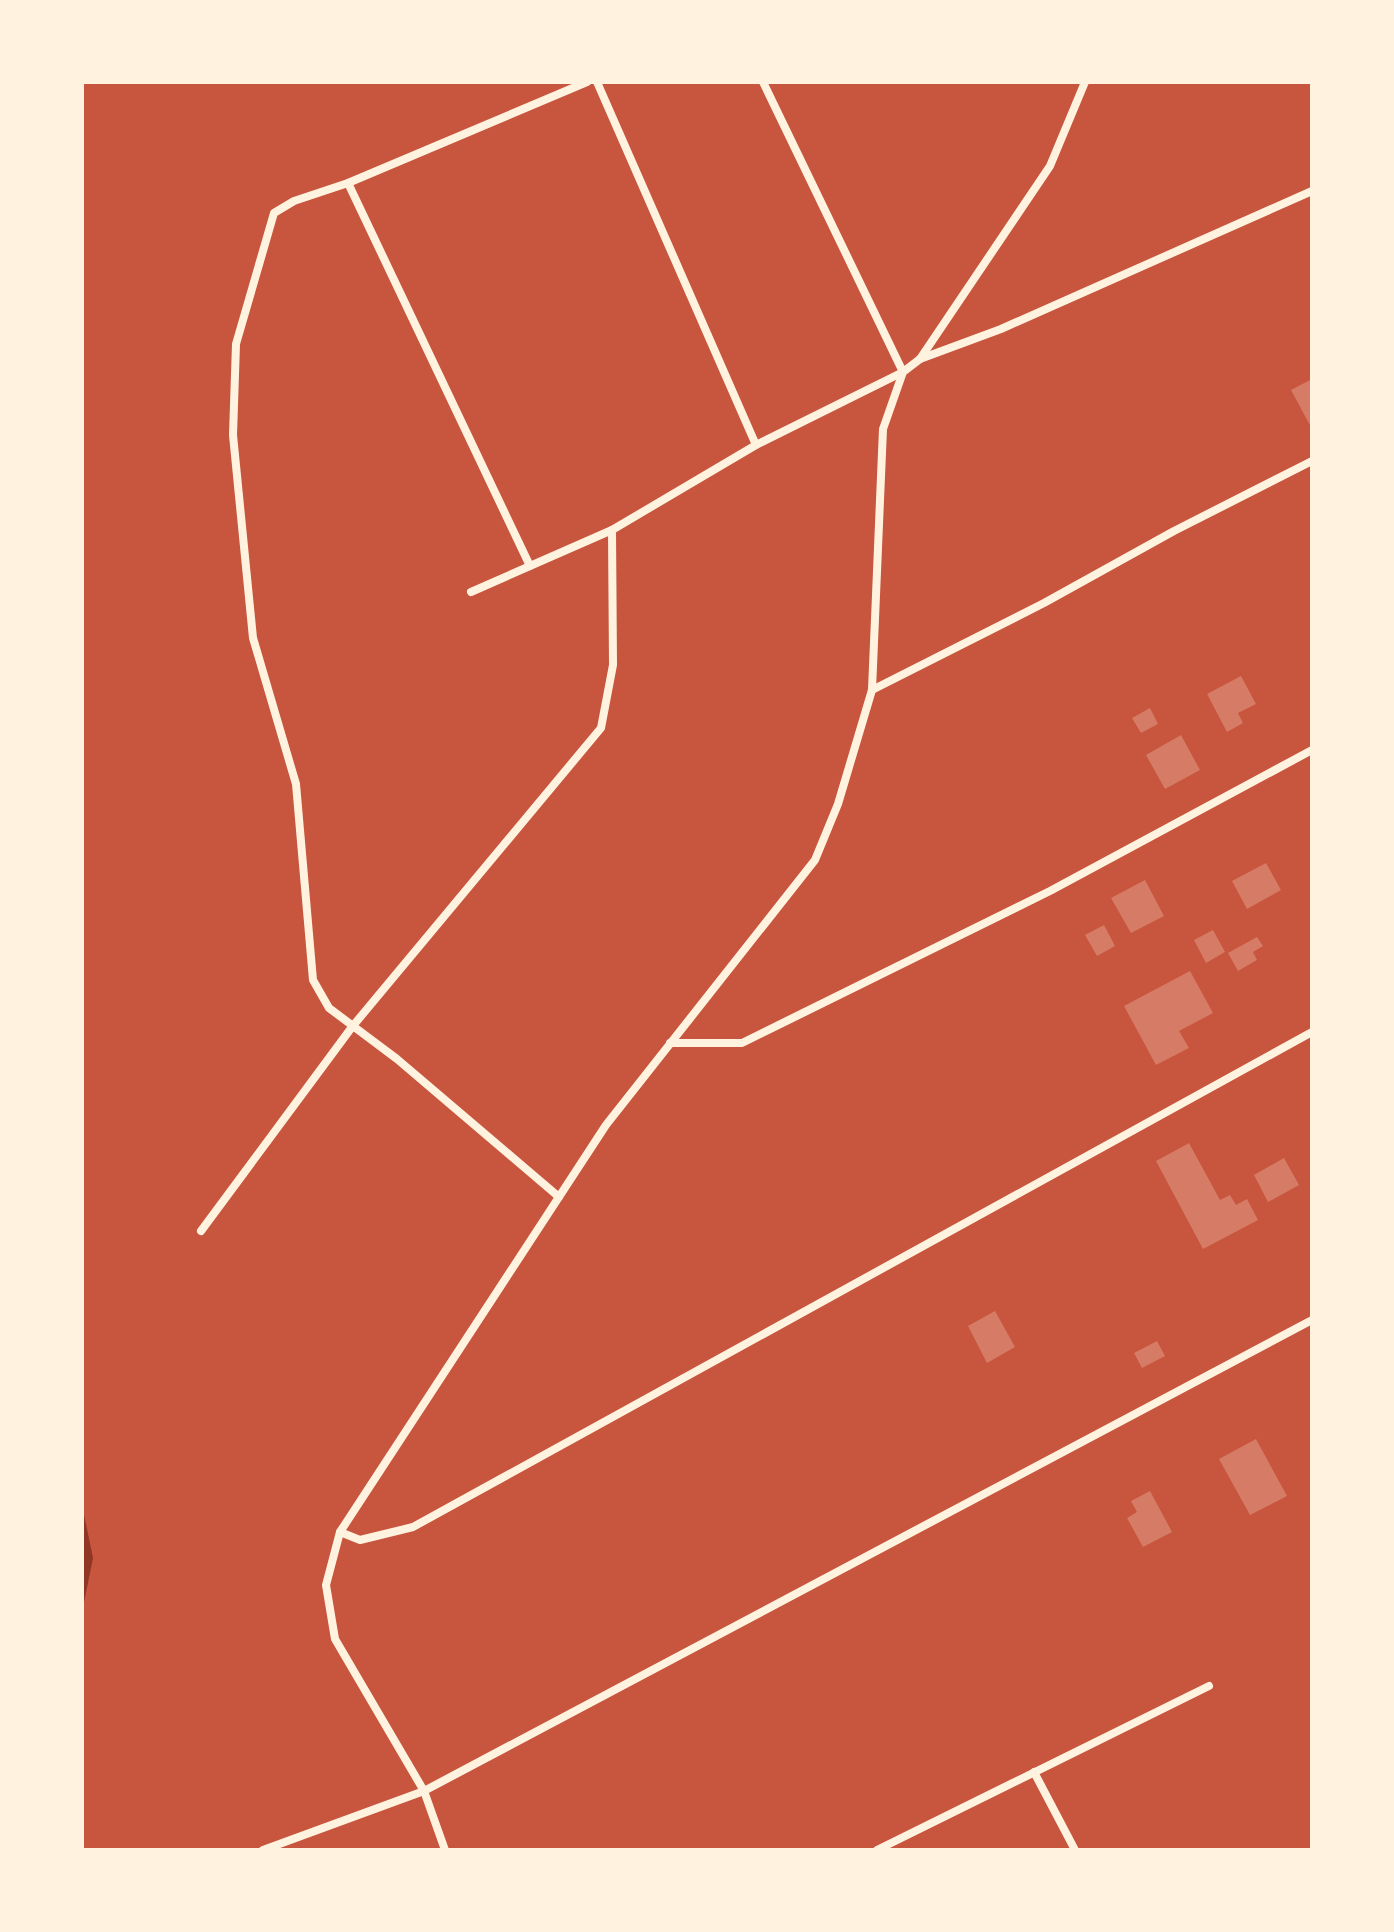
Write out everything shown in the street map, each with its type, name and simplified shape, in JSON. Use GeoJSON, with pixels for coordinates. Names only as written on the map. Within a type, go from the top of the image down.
{"type":"FeatureCollection","features":[{"type":"Feature","properties":{"kind":"street"},"geometry":{"type":"LineString","coordinates":[[559,1197],[397,1059],[329,1008],[313,980],[296,784],[253,638],[233,435],[236,344],[274,213],[294,201],[348,183],[587,82]]}},
{"type":"Feature","properties":{"kind":"street"},"geometry":{"type":"LineString","coordinates":[[597,82],[756,445]]}},
{"type":"Feature","properties":{"kind":"street"},"geometry":{"type":"LineString","coordinates":[[445,1850],[424,1791],[335,1639],[326,1585],[340,1532],[606,1125],[815,860],[838,804],[872,690],[883,429],[903,372],[763,82]]}},
{"type":"Feature","properties":{"kind":"street"},"geometry":{"type":"LineString","coordinates":[[920,359],[1050,166],[1085,82]]}},
{"type":"Feature","properties":{"kind":"street"},"geometry":{"type":"LineString","coordinates":[[348,183],[530,566]]}},
{"type":"Feature","properties":{"kind":"street"},"geometry":{"type":"LineString","coordinates":[[471,592],[612,530],[756,445],[903,372],[920,359],[1001,329],[1312,191]]}},
{"type":"Feature","properties":{"kind":"street"},"geometry":{"type":"LineString","coordinates":[[872,690],[1312,461]]}},
{"type":"Feature","properties":{"kind":"street"},"geometry":{"type":"LineString","coordinates":[[201,1231],[352,1027],[601,728],[613,665],[612,530]]}},
{"type":"Feature","properties":{"kind":"street"},"geometry":{"type":"LineString","coordinates":[[670,1043],[742,1043],[1050,891],[1312,750]]}},
{"type":"Feature","properties":{"kind":"street"},"geometry":{"type":"LineString","coordinates":[[340,1532],[360,1540],[413,1527],[1312,1032]]}},
{"type":"Feature","properties":{"kind":"street"},"geometry":{"type":"LineString","coordinates":[[263,1850],[424,1791],[1312,1320]]}},
{"type":"Feature","properties":{"kind":"street"},"geometry":{"type":"LineString","coordinates":[[877,1850],[1209,1686]]}},
{"type":"Feature","properties":{"kind":"street"},"geometry":{"type":"LineString","coordinates":[[1034,1772],[1075,1850]]}},
{"type":"Feature","properties":{"kind":"shaded area"},"geometry":{"type":"Polygon","coordinates":[[[82,1505],[93,1558],[82,1612],[82,1505]]]}},
{"type":"Feature","properties":{"kind":"building"},"geometry":{"type":"Polygon","coordinates":[[[1312,379],[1312,429],[1291,390],[1312,379]]]}},
{"type":"Feature","properties":{"kind":"building"},"geometry":{"type":"Polygon","coordinates":[[[1241,676],[1256,704],[1238,713],[1243,723],[1227,732],[1207,694],[1241,676]]]}},
{"type":"Feature","properties":{"kind":"building"},"geometry":{"type":"Polygon","coordinates":[[[1150,708],[1158,724],[1141,733],[1132,718],[1150,708]]]}},
{"type":"Feature","properties":{"kind":"building"},"geometry":{"type":"Polygon","coordinates":[[[1181,735],[1200,770],[1165,789],[1146,755],[1181,735]]]}},
{"type":"Feature","properties":{"kind":"building"},"geometry":{"type":"Polygon","coordinates":[[[1266,863],[1281,890],[1247,909],[1232,881],[1266,863]]]}},
{"type":"Feature","properties":{"kind":"building"},"geometry":{"type":"Polygon","coordinates":[[[1145,880],[1164,916],[1131,933],[1111,898],[1145,880]]]}},
{"type":"Feature","properties":{"kind":"building"},"geometry":{"type":"Polygon","coordinates":[[[1104,925],[1115,946],[1097,956],[1085,935],[1104,925]]]}},
{"type":"Feature","properties":{"kind":"building"},"geometry":{"type":"Polygon","coordinates":[[[1213,930],[1225,952],[1206,963],[1194,940],[1213,930]]]}},
{"type":"Feature","properties":{"kind":"building"},"geometry":{"type":"Polygon","coordinates":[[[1257,937],[1263,946],[1253,952],[1257,960],[1238,971],[1228,953],[1257,937]]]}},
{"type":"Feature","properties":{"kind":"building"},"geometry":{"type":"Polygon","coordinates":[[[1190,971],[1213,1013],[1179,1031],[1189,1048],[1156,1065],[1124,1006],[1190,971]]]}},
{"type":"Feature","properties":{"kind":"building"},"geometry":{"type":"Polygon","coordinates":[[[1189,1143],[1220,1200],[1230,1195],[1236,1205],[1247,1199],[1258,1220],[1203,1249],[1156,1161],[1189,1143]]]}},
{"type":"Feature","properties":{"kind":"building"},"geometry":{"type":"Polygon","coordinates":[[[1284,1158],[1299,1185],[1268,1202],[1254,1175],[1284,1158]]]}},
{"type":"Feature","properties":{"kind":"building"},"geometry":{"type":"Polygon","coordinates":[[[995,1311],[1015,1347],[987,1363],[968,1326],[995,1311]]]}},
{"type":"Feature","properties":{"kind":"building"},"geometry":{"type":"Polygon","coordinates":[[[1157,1341],[1165,1356],[1142,1368],[1134,1353],[1157,1341]]]}},
{"type":"Feature","properties":{"kind":"building"},"geometry":{"type":"Polygon","coordinates":[[[1256,1439],[1287,1496],[1250,1515],[1219,1459],[1256,1439]]]}},
{"type":"Feature","properties":{"kind":"building"},"geometry":{"type":"Polygon","coordinates":[[[1150,1491],[1172,1532],[1143,1547],[1127,1518],[1137,1512],[1131,1501],[1150,1491]]]}}]}
